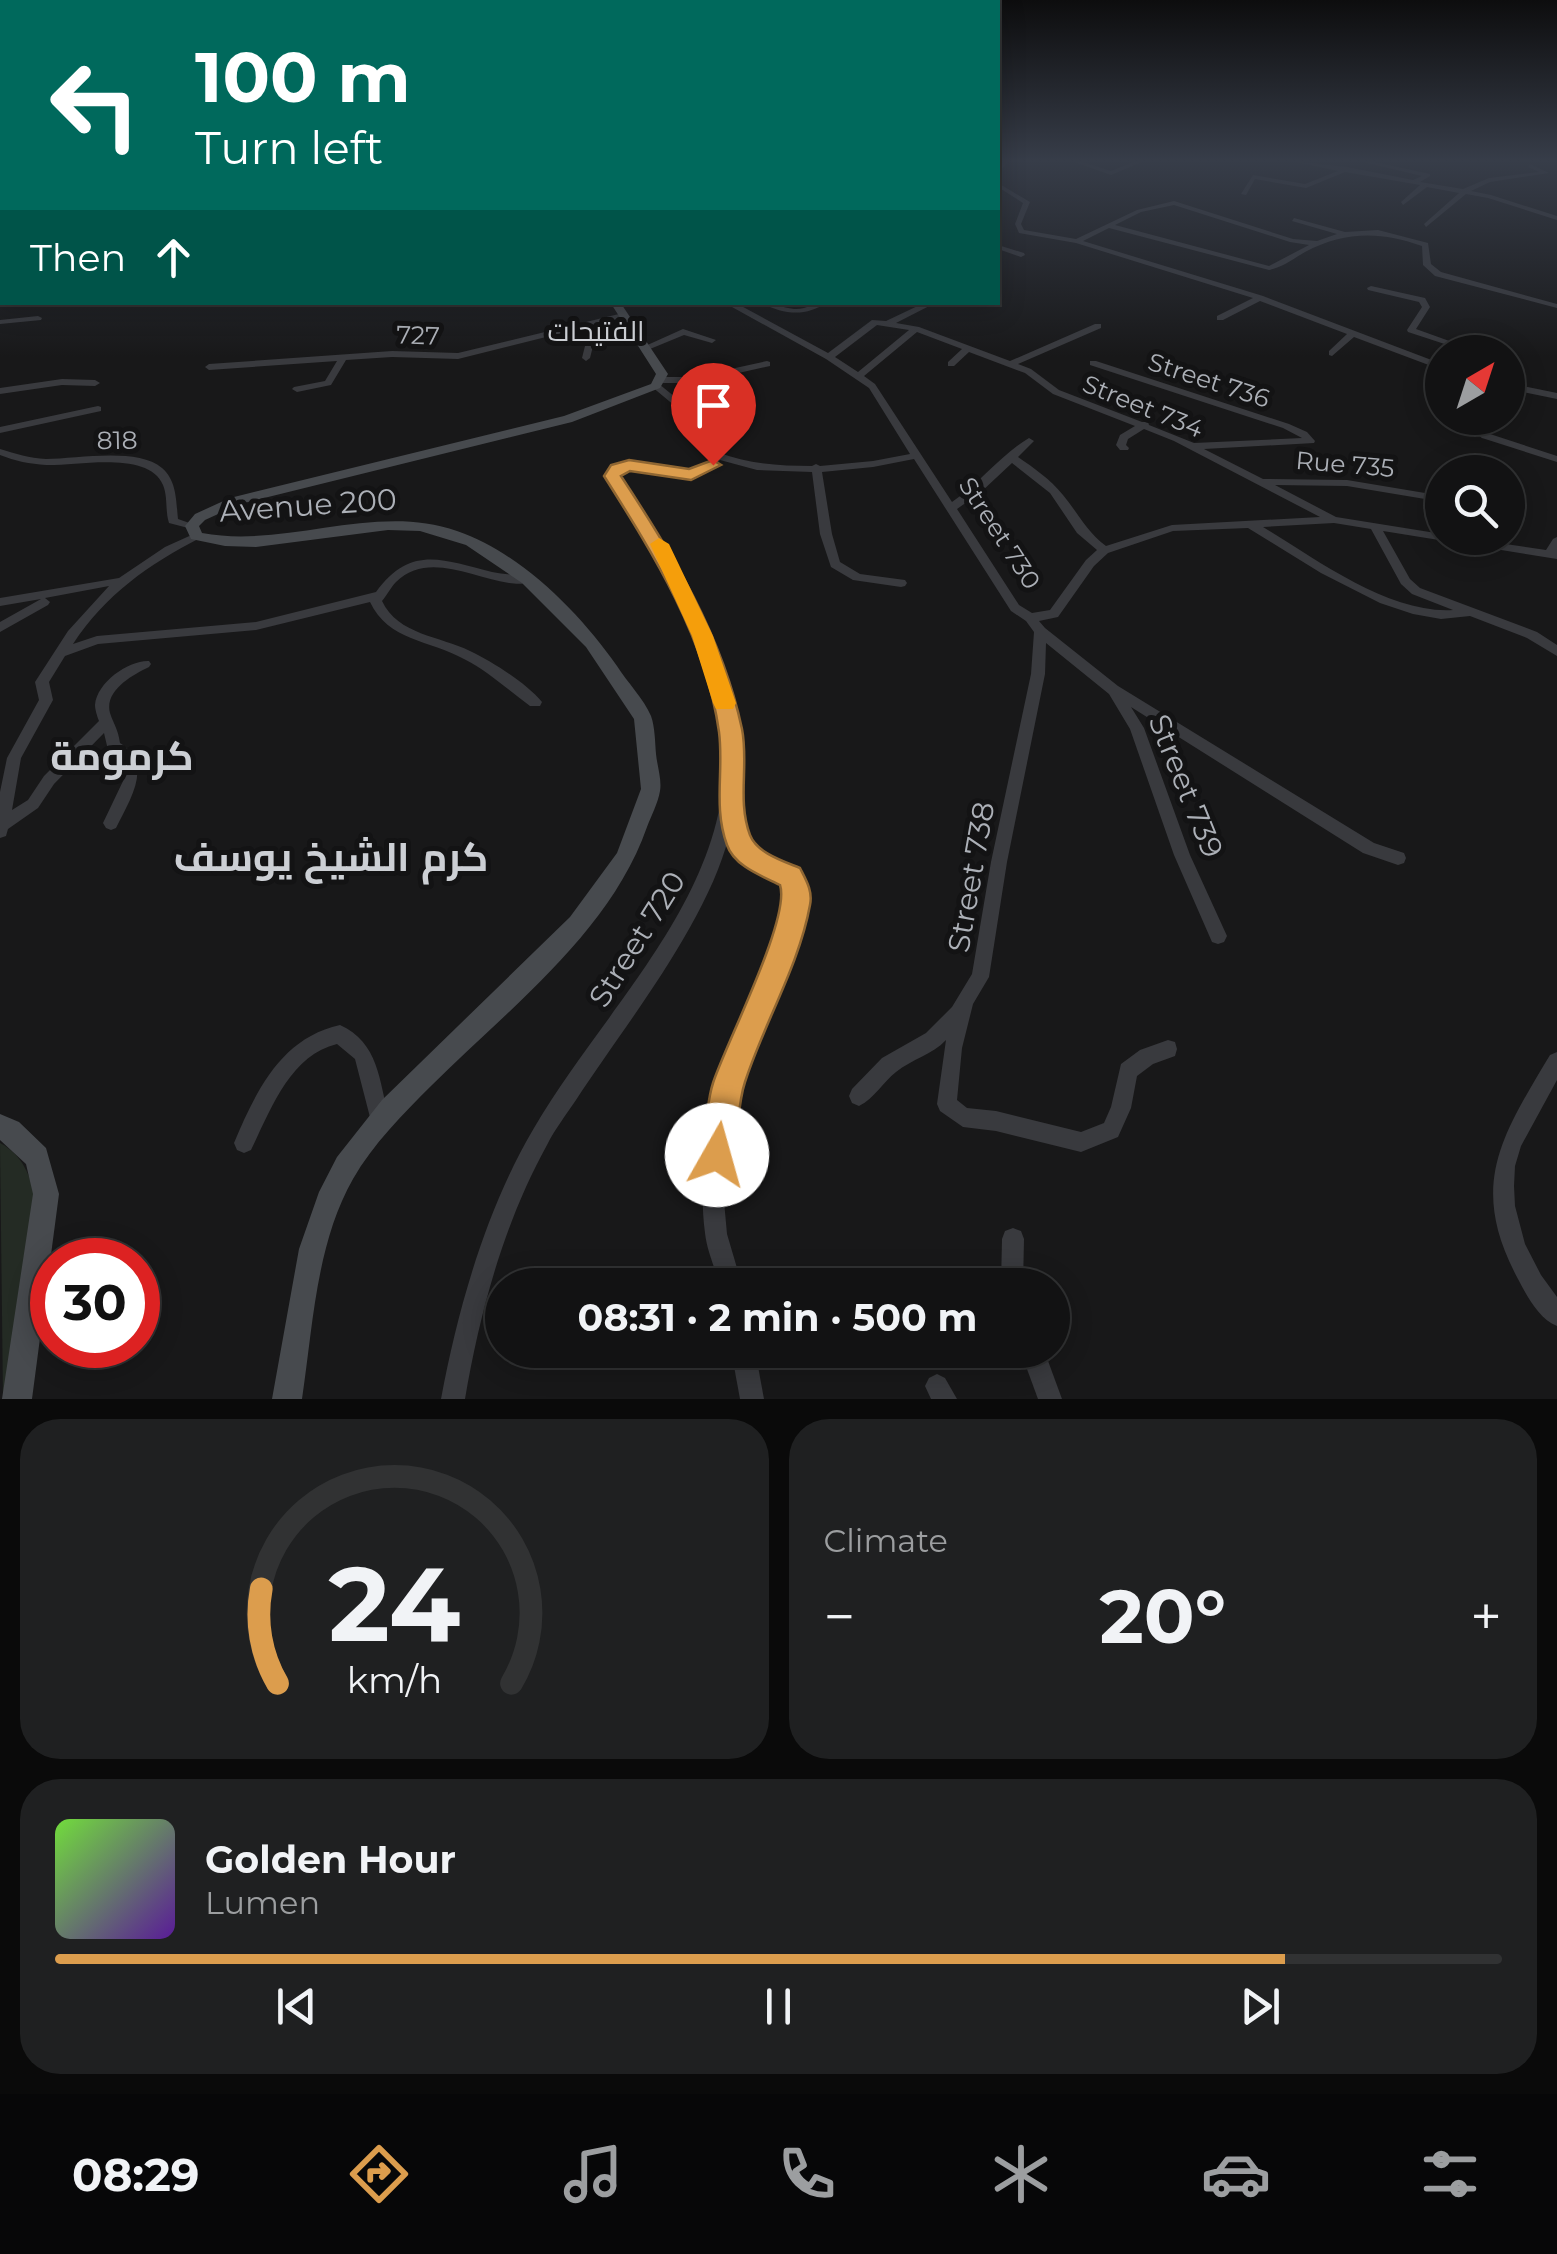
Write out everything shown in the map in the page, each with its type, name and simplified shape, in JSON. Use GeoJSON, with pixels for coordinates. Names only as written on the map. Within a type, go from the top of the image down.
{"type":"FeatureCollection","features":[{"type":"Feature","properties":{"kind":"main road"},"geometry":{"type":"LineString","coordinates":[[617,305],[662,374],[659,383]]}},
{"type":"Feature","properties":{"kind":"main road","name":"Avenue 200"},"geometry":{"type":"LineString","coordinates":[[287,1399],[312,1255],[327,1203],[345,1166],[379,1118],[540,965],[608,889],[628,857],[652,794],[655,764],[648,729],[616,668],[526,580],[486,548],[422,525],[233,542],[194,531],[200,517],[235,501],[568,419],[659,383]]}},
{"type":"Feature","properties":{"kind":"main road"},"geometry":{"type":"LineString","coordinates":[[0,1128],[10,1131],[37,1158],[46,1194],[17,1399]]}},
{"type":"Feature","properties":{"kind":"street"},"geometry":{"type":"LineString","coordinates":[[1019,226],[1021,232],[1077,241],[1260,298],[1425,362]]}},
{"type":"Feature","properties":{"kind":"street"},"geometry":{"type":"LineString","coordinates":[[1077,241],[1108,226]]}},
{"type":"Feature","properties":{"kind":"street"},"geometry":{"type":"LineString","coordinates":[[1110,226],[1269,268],[1319,243],[1372,230],[1427,247],[1427,264],[1438,274],[1557,306]]}},
{"type":"Feature","properties":{"kind":"street"},"geometry":{"type":"LineString","coordinates":[[1250,226],[1292,241],[1319,243]]}},
{"type":"Feature","properties":{"kind":"street"},"geometry":{"type":"LineString","coordinates":[[1316,226],[1344,234]]}},
{"type":"Feature","properties":{"kind":"street"},"geometry":{"type":"LineString","coordinates":[[1292,241],[1303,250]]}},
{"type":"Feature","properties":{"kind":"street"},"geometry":{"type":"LineString","coordinates":[[1000,249],[1021,255]]}},
{"type":"Feature","properties":{"kind":"street"},"geometry":{"type":"LineString","coordinates":[[1371,288],[1422,300],[1426,307],[1411,328],[1425,336]]}},
{"type":"Feature","properties":{"kind":"street"},"geometry":{"type":"LineString","coordinates":[[1220,318],[1260,298]]}},
{"type":"Feature","properties":{"kind":"street","name":"Street 730"},"geometry":{"type":"LineString","coordinates":[[735,305],[859,376],[886,405],[1015,608],[1035,624],[1054,614],[1090,563],[1104,550],[1145,534],[1172,528],[1334,520],[1425,534]]}},
{"type":"Feature","properties":{"kind":"street"},"geometry":{"type":"LineString","coordinates":[[771,305],[796,315],[820,305]]}},
{"type":"Feature","properties":{"kind":"street"},"geometry":{"type":"LineString","coordinates":[[829,357],[871,324],[888,323],[926,305]]}},
{"type":"Feature","properties":{"kind":"street","name":"727"},"geometry":{"type":"LineString","coordinates":[[209,367],[335,357],[342,360],[348,356],[458,356],[623,315]]}},
{"type":"Feature","properties":{"kind":"street"},"geometry":{"type":"LineString","coordinates":[[0,322],[38,318]]}},
{"type":"Feature","properties":{"kind":"street","name":"Street 734"},"geometry":{"type":"LineString","coordinates":[[888,323],[1011,364],[1074,400],[1194,446],[1334,520]]}},
{"type":"Feature","properties":{"kind":"street"},"geometry":{"type":"LineString","coordinates":[[580,324],[590,342],[586,358]]}},
{"type":"Feature","properties":{"kind":"street"},"geometry":{"type":"LineString","coordinates":[[1011,364],[1098,326]]}},
{"type":"Feature","properties":{"kind":"street"},"geometry":{"type":"LineString","coordinates":[[859,376],[916,330]]}},
{"type":"Feature","properties":{"kind":"street"},"geometry":{"type":"LineString","coordinates":[[647,347],[683,332],[712,340]]}},
{"type":"Feature","properties":{"kind":"street"},"geometry":{"type":"LineString","coordinates":[[1332,353],[1352,334]]}},
{"type":"Feature","properties":{"kind":"street"},"geometry":{"type":"LineString","coordinates":[[951,364],[966,350]]}},
{"type":"Feature","properties":{"kind":"street"},"geometry":{"type":"LineString","coordinates":[[297,389],[328,384],[342,360]]}},
{"type":"Feature","properties":{"kind":"street","name":"Street 736"},"geometry":{"type":"LineString","coordinates":[[1093,363],[1264,418],[1304,434],[1310,441],[1194,446]]}},
{"type":"Feature","properties":{"kind":"street"},"geometry":{"type":"LineString","coordinates":[[659,383],[768,364]]}},
{"type":"Feature","properties":{"kind":"street"},"geometry":{"type":"LineString","coordinates":[[0,391],[62,382],[95,383]]}},
{"type":"Feature","properties":{"kind":"street"},"geometry":{"type":"LineString","coordinates":[[659,383],[704,425],[715,454],[745,466],[872,467],[918,455]]}},
{"type":"Feature","properties":{"kind":"street"},"geometry":{"type":"LineString","coordinates":[[1525,390],[1557,396]]}},
{"type":"Feature","properties":{"kind":"street"},"geometry":{"type":"LineString","coordinates":[[0,430],[98,409]]}},
{"type":"Feature","properties":{"kind":"street"},"geometry":{"type":"LineString","coordinates":[[1124,448],[1124,437],[1144,424]]}},
{"type":"Feature","properties":{"kind":"street"},"geometry":{"type":"LineString","coordinates":[[1484,435],[1557,459]]}},
{"type":"Feature","properties":{"kind":"street"},"geometry":{"type":"LineString","coordinates":[[950,510],[1029,441]]}},
{"type":"Feature","properties":{"kind":"street","name":"818"},"geometry":{"type":"LineString","coordinates":[[0,452],[13,458],[67,464],[145,460],[161,471],[168,484],[173,521],[194,531]]}},
{"type":"Feature","properties":{"kind":"street","name":"Street 720"},"geometry":{"type":"LineString","coordinates":[[452,1399],[475,1296],[520,1174],[541,1135],[693,909],[715,862],[731,788],[731,734],[702,636],[659,544],[613,476],[617,469],[629,466],[682,475],[700,473],[713,465],[715,454]]}},
{"type":"Feature","properties":{"kind":"street"},"geometry":{"type":"LineString","coordinates":[[1010,457],[1047,484],[1069,512],[1075,528],[1104,550]]}},
{"type":"Feature","properties":{"kind":"street"},"geometry":{"type":"LineString","coordinates":[[0,463],[13,458]]}},
{"type":"Feature","properties":{"kind":"street"},"geometry":{"type":"LineString","coordinates":[[816,467],[826,534],[835,564],[857,577],[901,583]]}},
{"type":"Feature","properties":{"kind":"street","name":"Rue 735"},"geometry":{"type":"LineString","coordinates":[[1261,482],[1347,483],[1425,496]]}},
{"type":"Feature","properties":{"kind":"street"},"geometry":{"type":"LineString","coordinates":[[1249,524],[1372,595],[1426,611],[1457,615],[1468,612]]}},
{"type":"Feature","properties":{"kind":"street"},"geometry":{"type":"LineString","coordinates":[[1376,526],[1406,581],[1416,591],[1532,636],[1557,651]]}},
{"type":"Feature","properties":{"kind":"street"},"geometry":{"type":"LineString","coordinates":[[2,828],[14,758],[46,700],[42,682],[75,625],[122,579],[194,531]]}},
{"type":"Feature","properties":{"kind":"street"},"geometry":{"type":"LineString","coordinates":[[1553,555],[1557,541]]}},
{"type":"Feature","properties":{"kind":"street","name":"Street 730"},"geometry":{"type":"LineString","coordinates":[[1525,550],[1553,555]]}},
{"type":"Feature","properties":{"kind":"street"},"geometry":{"type":"LineString","coordinates":[[59,653],[97,640],[256,626],[378,596],[403,570],[436,564],[474,568],[505,580],[526,580]]}},
{"type":"Feature","properties":{"kind":"street"},"geometry":{"type":"LineString","coordinates":[[0,602],[122,579]]}},
{"type":"Feature","properties":{"kind":"street"},"geometry":{"type":"LineString","coordinates":[[0,628],[26,609],[73,591]]}},
{"type":"Feature","properties":{"kind":"street"},"geometry":{"type":"LineString","coordinates":[[378,596],[379,612],[396,626],[464,652],[535,702]]}},
{"type":"Feature","properties":{"kind":"street","name":"Street 739"},"geometry":{"type":"LineString","coordinates":[[1035,624],[1114,690],[1144,742],[1182,855],[1218,936]]}},
{"type":"Feature","properties":{"kind":"street","name":"Street 738"},"geometry":{"type":"LineString","coordinates":[[859,1096],[889,1066],[912,1050],[927,1046],[967,1001],[983,968],[999,862],[1038,674],[1035,624]]}},
{"type":"Feature","properties":{"kind":"street"},"geometry":{"type":"LineString","coordinates":[[111,823],[130,779],[126,755],[112,746],[102,706],[124,674],[144,664]]}},
{"type":"Feature","properties":{"kind":"street"},"geometry":{"type":"LineString","coordinates":[[1114,690],[1368,848],[1398,858]]}},
{"type":"Feature","properties":{"kind":"street"},"geometry":{"type":"LineString","coordinates":[[2,828],[32,804],[49,780],[106,722]]}},
{"type":"Feature","properties":{"kind":"street"},"geometry":{"type":"LineString","coordinates":[[727,1268],[714,1220],[720,1118],[735,1060],[797,903],[790,876],[758,861],[740,845],[733,829],[731,788]]}},
{"type":"Feature","properties":{"kind":"street"},"geometry":{"type":"LineString","coordinates":[[967,1001],[946,1094],[947,1104],[963,1117],[996,1120],[1069,1140],[1093,1140],[1111,1130],[1122,1108],[1128,1071],[1147,1057],[1168,1049]]}},
{"type":"Feature","properties":{"kind":"street"},"geometry":{"type":"LineString","coordinates":[[244,1143],[265,1102],[298,1053],[324,1035],[340,1034],[363,1054],[379,1118]]}},
{"type":"Feature","properties":{"kind":"street"},"geometry":{"type":"LineString","coordinates":[[1557,1062],[1504,1164],[1508,1215],[1520,1264],[1557,1315]]}},
{"type":"Feature","properties":{"kind":"street"},"geometry":{"type":"LineString","coordinates":[[1012,1268],[1013,1238]]}},
{"type":"Feature","properties":{"kind":"street"},"geometry":{"type":"LineString","coordinates":[[746,1368],[752,1399]]}},
{"type":"Feature","properties":{"kind":"street"},"geometry":{"type":"LineString","coordinates":[[1039,1368],[1050,1399]]}},
{"type":"Feature","properties":{"kind":"shaded area"},"geometry":{"type":"Polygon","coordinates":[[[0,1143],[20,1160],[36,1199],[3,1399],[0,1143]]]}},
{"type":"Feature","properties":{"kind":"slow traffic"},"geometry":{"type":"LineString","coordinates":[[659,544],[702,636],[724,703]]}},
{"type":"Feature","properties":{"kind":"district","name":"الفتيحات"},"geometry":{"type":"Point","coordinates":[596,331]}},
{"type":"Feature","properties":{"kind":"district","name":"كرمومة"},"geometry":{"type":"Point","coordinates":[122,755]}},
{"type":"Feature","properties":{"kind":"district","name":"كرم الشيخ يوسف"},"geometry":{"type":"Point","coordinates":[331,856]}},
{"type":"Feature","properties":{"kind":"route"},"geometry":{"type":"LineString","coordinates":[[713,465],[691,475],[629,466],[617,469],[613,476],[673,570],[716,671],[731,734],[730,805],[740,845],[758,861],[790,876],[796,890],[797,903],[784,943],[727,1086],[717,1155]]}}]}
